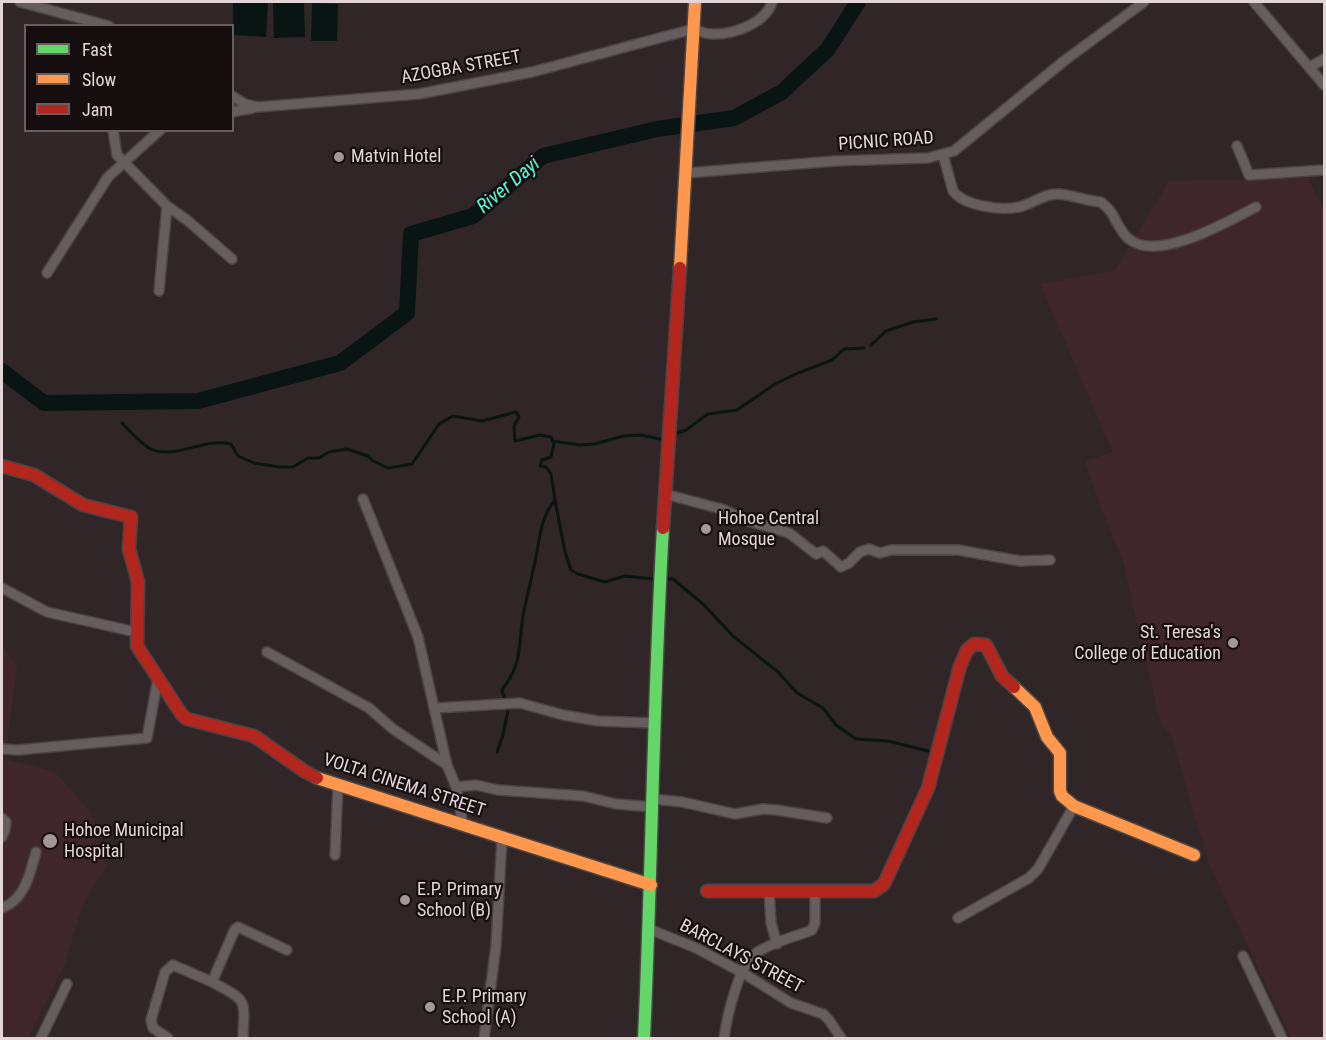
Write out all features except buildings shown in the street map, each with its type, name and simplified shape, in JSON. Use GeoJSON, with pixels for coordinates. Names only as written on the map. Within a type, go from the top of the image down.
{"type":"FeatureCollection","features":[{"type":"Feature","properties":{"kind":"main road"},"geometry":{"type":"LineString","coordinates":[[644,1038],[664,494],[687,173],[695,2]]}},
{"type":"Feature","properties":{"kind":"main road","name":"VOLTA CINEMA STREET"},"geometry":{"type":"LineString","coordinates":[[2,466],[34,475],[83,505],[131,518],[129,549],[138,582],[136,632],[138,651],[187,719],[254,736],[304,771],[338,784],[651,885]]}},
{"type":"Feature","properties":{"kind":"main road"},"geometry":{"type":"LineString","coordinates":[[707,891],[874,891],[884,884],[924,799],[960,666],[967,650],[974,644],[986,645],[1002,676],[1035,707],[1047,737],[1060,753],[1060,792],[1062,796],[1074,806],[1194,855]]}},
{"type":"Feature","properties":{"kind":"street"},"geometry":{"type":"LineString","coordinates":[[20,2],[37,4],[103,24]]}},
{"type":"Feature","properties":{"kind":"street"},"geometry":{"type":"LineString","coordinates":[[693,29],[705,33],[724,34],[752,24],[770,8],[772,2]]}},
{"type":"Feature","properties":{"kind":"street","name":"PICNIC ROAD"},"geometry":{"type":"LineString","coordinates":[[687,173],[846,160],[928,158],[954,151],[1064,61],[1144,2]]}},
{"type":"Feature","properties":{"kind":"street"},"geometry":{"type":"LineString","coordinates":[[1254,2],[1324,85]]}},
{"type":"Feature","properties":{"kind":"street","name":"AZOGBA STREET"},"geometry":{"type":"LineString","coordinates":[[234,97],[245,104],[258,107],[419,94],[532,72],[693,29]]}},
{"type":"Feature","properties":{"kind":"street"},"geometry":{"type":"LineString","coordinates":[[1310,67],[1324,59]]}},
{"type":"Feature","properties":{"kind":"street"},"geometry":{"type":"LineString","coordinates":[[234,112],[258,107]]}},
{"type":"Feature","properties":{"kind":"street"},"geometry":{"type":"LineString","coordinates":[[113,132],[115,151],[124,162],[167,206],[232,259]]}},
{"type":"Feature","properties":{"kind":"street"},"geometry":{"type":"LineString","coordinates":[[47,273],[108,177],[158,132]]}},
{"type":"Feature","properties":{"kind":"street"},"geometry":{"type":"LineString","coordinates":[[1237,146],[1250,175],[1324,170]]}},
{"type":"Feature","properties":{"kind":"street"},"geometry":{"type":"LineString","coordinates":[[943,155],[953,191],[965,200],[993,208],[1007,209],[1022,207],[1040,197],[1058,194],[1101,202],[1111,211],[1121,231],[1138,245],[1172,244],[1256,207]]}},
{"type":"Feature","properties":{"kind":"street"},"geometry":{"type":"LineString","coordinates":[[159,291],[167,206]]}},
{"type":"Feature","properties":{"kind":"street"},"geometry":{"type":"LineString","coordinates":[[664,494],[724,510],[745,520],[789,533],[816,554],[823,551],[841,567],[849,563],[860,552],[869,549],[880,553],[891,550],[958,550],[1013,560],[1050,560]]}},
{"type":"Feature","properties":{"kind":"street"},"geometry":{"type":"LineString","coordinates":[[363,499],[418,637],[447,765],[456,786],[463,825]]}},
{"type":"Feature","properties":{"kind":"street"},"geometry":{"type":"LineString","coordinates":[[2,588],[47,612],[136,632]]}},
{"type":"Feature","properties":{"kind":"street"},"geometry":{"type":"LineString","coordinates":[[267,652],[369,708],[393,729],[447,765]]}},
{"type":"Feature","properties":{"kind":"street"},"geometry":{"type":"LineString","coordinates":[[2,749],[18,750],[147,738],[158,678]]}},
{"type":"Feature","properties":{"kind":"street"},"geometry":{"type":"LineString","coordinates":[[435,708],[520,703],[563,715],[598,721],[654,723]]}},
{"type":"Feature","properties":{"kind":"street"},"geometry":{"type":"LineString","coordinates":[[335,855],[338,784]]}},
{"type":"Feature","properties":{"kind":"street"},"geometry":{"type":"LineString","coordinates":[[456,786],[476,785],[498,790],[583,796],[616,804],[682,802],[735,814],[763,809],[827,818]]}},
{"type":"Feature","properties":{"kind":"street"},"geometry":{"type":"LineString","coordinates":[[958,918],[1029,878],[1038,868],[1074,806]]}},
{"type":"Feature","properties":{"kind":"street"},"geometry":{"type":"LineString","coordinates":[[2,818],[6,822],[2,837]]}},
{"type":"Feature","properties":{"kind":"street"},"geometry":{"type":"LineString","coordinates":[[484,1038],[496,946],[502,837]]}},
{"type":"Feature","properties":{"kind":"street"},"geometry":{"type":"LineString","coordinates":[[2,908],[16,901],[26,885],[36,852]]}},
{"type":"Feature","properties":{"kind":"street"},"geometry":{"type":"LineString","coordinates":[[769,890],[771,923],[777,944]]}},
{"type":"Feature","properties":{"kind":"street"},"geometry":{"type":"LineString","coordinates":[[724,1038],[728,1015],[743,973],[755,954],[814,927],[815,891]]}},
{"type":"Feature","properties":{"kind":"street"},"geometry":{"type":"LineString","coordinates":[[212,982],[235,929],[238,927],[287,950]]}},
{"type":"Feature","properties":{"kind":"street","name":"BARCLAYS STREET"},"geometry":{"type":"LineString","coordinates":[[649,929],[696,948],[743,973],[791,1003],[823,1014],[842,1038]]}},
{"type":"Feature","properties":{"kind":"street"},"geometry":{"type":"LineString","coordinates":[[1243,956],[1282,1038]]}},
{"type":"Feature","properties":{"kind":"street"},"geometry":{"type":"LineString","coordinates":[[168,1038],[153,1028],[151,1020],[165,972],[173,965],[239,996],[244,1004],[243,1038]]}},
{"type":"Feature","properties":{"kind":"street"},"geometry":{"type":"LineString","coordinates":[[41,1038],[67,984]]}},
{"type":"Feature","properties":{"kind":"shaded area"},"geometry":{"type":"Polygon","coordinates":[[[233,2],[268,2],[266,37],[234,35],[233,2]]]}},
{"type":"Feature","properties":{"kind":"shaded area"},"geometry":{"type":"Polygon","coordinates":[[[273,2],[304,2],[305,37],[274,38],[273,2]]]}},
{"type":"Feature","properties":{"kind":"shaded area"},"geometry":{"type":"Polygon","coordinates":[[[312,3],[338,4],[337,41],[311,41],[312,3]]]}},
{"type":"Feature","properties":{"kind":"shaded area","name":"St. Teresa's College of Education"},"geometry":{"type":"Polygon","coordinates":[[[1308,178],[1324,211],[1324,1038],[1291,1038],[1208,861],[1172,737],[1161,724],[1123,561],[1102,511],[1085,461],[1113,452],[1040,284],[1115,271],[1169,181],[1308,178]]]}},
{"type":"Feature","properties":{"kind":"shaded area","name":"Hohoe Municipal Hospital"},"geometry":{"type":"Polygon","coordinates":[[[2,644],[17,666],[5,759],[55,772],[92,814],[106,867],[82,906],[65,964],[28,1038],[2,1038],[2,644]]]}},
{"type":"Feature","properties":{"kind":"waterway","name":"River Dayi"},"geometry":{"type":"LineString","coordinates":[[2,371],[44,403],[198,401],[340,363],[407,313],[411,234],[473,216],[543,156],[657,129],[734,118],[782,92],[828,49],[858,2]]}},
{"type":"Feature","properties":{"kind":"waterway"},"geometry":{"type":"LineString","coordinates":[[871,345],[886,331],[913,322],[936,319]]}},
{"type":"Feature","properties":{"kind":"waterway"},"geometry":{"type":"LineString","coordinates":[[677,433],[686,430],[708,414],[737,410],[775,384],[832,360],[844,349],[864,348]]}},
{"type":"Feature","properties":{"kind":"waterway"},"geometry":{"type":"LineString","coordinates":[[122,423],[143,444],[160,452],[211,443],[231,444],[238,456],[254,463],[279,467],[293,467],[308,458],[319,458],[329,452],[347,449],[368,456],[388,468],[412,464],[439,424],[453,416],[482,421],[516,412],[519,417],[514,426],[515,441],[540,435],[551,437],[554,444],[551,457],[542,460],[540,466],[546,467],[551,474],[555,500],[544,518],[523,616],[517,663],[502,690],[508,710],[497,752]]}},
{"type":"Feature","properties":{"kind":"waterway"},"geometry":{"type":"LineString","coordinates":[[553,441],[579,445],[595,444],[623,436],[641,435],[660,439]]}},
{"type":"Feature","properties":{"kind":"waterway"},"geometry":{"type":"LineString","coordinates":[[555,500],[565,552],[571,570],[605,582],[625,576],[653,579]]}},
{"type":"Feature","properties":{"kind":"waterway"},"geometry":{"type":"LineString","coordinates":[[666,579],[673,579],[703,604],[733,636],[778,672],[797,693],[823,708],[836,725],[856,739],[888,741],[928,751]]}},
{"type":"Feature","properties":{"kind":"traffic: fast"},"geometry":{"type":"LineString","coordinates":[[644,1038],[663,528]]}},
{"type":"Feature","properties":{"kind":"traffic: slow"},"geometry":{"type":"LineString","coordinates":[[680,268],[695,2]]}},
{"type":"Feature","properties":{"kind":"traffic: slow"},"geometry":{"type":"LineString","coordinates":[[1014,687],[1035,707],[1047,737],[1060,753],[1062,796],[1074,806],[1194,855]]}},
{"type":"Feature","properties":{"kind":"traffic: slow"},"geometry":{"type":"LineString","coordinates":[[317,778],[651,885]]}},
{"type":"Feature","properties":{"kind":"traffic: jam"},"geometry":{"type":"LineString","coordinates":[[663,528],[680,268]]}},
{"type":"Feature","properties":{"kind":"traffic: jam"},"geometry":{"type":"LineString","coordinates":[[2,466],[34,475],[83,505],[131,517],[129,549],[138,582],[137,646],[182,715],[187,719],[254,736],[317,778]]}},
{"type":"Feature","properties":{"kind":"traffic: jam"},"geometry":{"type":"LineString","coordinates":[[707,891],[874,891],[884,884],[928,788],[960,666],[967,650],[974,644],[986,645],[1002,676],[1014,687]]}},
{"type":"Feature","properties":{"kind":"place","name":"Matvin Hotel"},"geometry":{"type":"Point","coordinates":[339,157]}},
{"type":"Feature","properties":{"kind":"place","name":"Hohoe Central Mosque"},"geometry":{"type":"Point","coordinates":[706,529]}},
{"type":"Feature","properties":{"kind":"place","name":"St. Teresa's College of Education"},"geometry":{"type":"Point","coordinates":[1233,643]}},
{"type":"Feature","properties":{"kind":"place","name":"Hohoe Municipal Hospital"},"geometry":{"type":"Point","coordinates":[50,841]}},
{"type":"Feature","properties":{"kind":"place","name":"E.P. Primary School (B)"},"geometry":{"type":"Point","coordinates":[405,900]}},
{"type":"Feature","properties":{"kind":"place","name":"E.P. Primary School (A)"},"geometry":{"type":"Point","coordinates":[430,1007]}}]}
